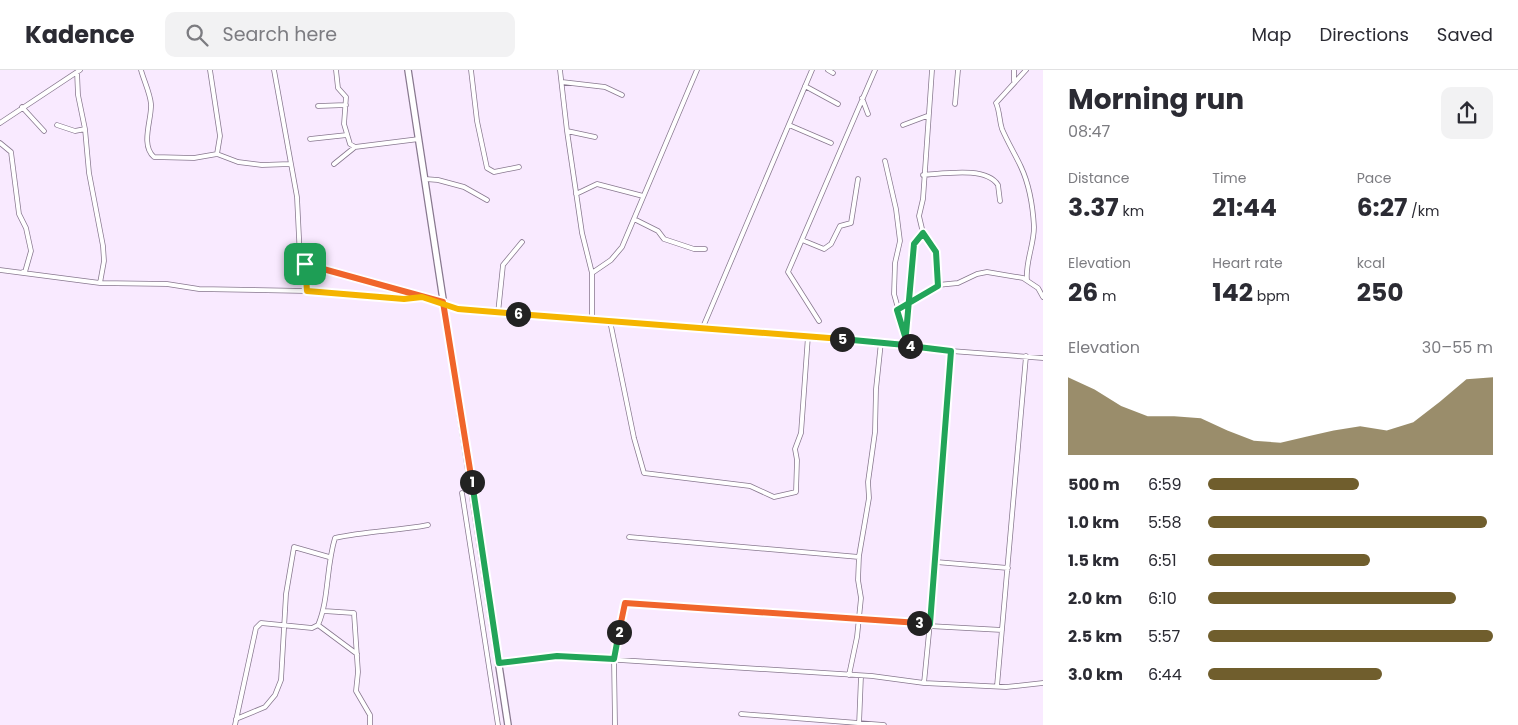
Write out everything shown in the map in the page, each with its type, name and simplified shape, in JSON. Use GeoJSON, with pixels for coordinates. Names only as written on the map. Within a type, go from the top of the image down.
{"type":"FeatureCollection","features":[{"type":"Feature","properties":{"kind":"street"},"geometry":{"type":"LineString","coordinates":[[141,70],[151,103],[148,132],[151,156],[160,158],[194,158],[217,154],[238,162],[262,165],[290,164]]}},
{"type":"Feature","properties":{"kind":"street"},"geometry":{"type":"LineString","coordinates":[[210,70],[220,136],[217,154]]}},
{"type":"Feature","properties":{"kind":"street"},"geometry":{"type":"LineString","coordinates":[[274,70],[297,198],[300,258],[305,264],[443,302],[458,309],[703,327],[1043,358]]}},
{"type":"Feature","properties":{"kind":"street"},"geometry":{"type":"LineString","coordinates":[[336,70],[338,88],[346,97],[344,124],[350,144],[355,147]]}},
{"type":"Feature","properties":{"kind":"street"},"geometry":{"type":"LineString","coordinates":[[408,70],[508,725]]}},
{"type":"Feature","properties":{"kind":"street"},"geometry":{"type":"LineString","coordinates":[[471,70],[477,121],[487,168],[494,172],[518,167]]}},
{"type":"Feature","properties":{"kind":"street"},"geometry":{"type":"LineString","coordinates":[[560,70],[582,233],[592,273],[592,320]]}},
{"type":"Feature","properties":{"kind":"street"},"geometry":{"type":"LineString","coordinates":[[592,273],[611,260],[622,246],[697,70]]}},
{"type":"Feature","properties":{"kind":"street"},"geometry":{"type":"LineString","coordinates":[[703,327],[812,70]]}},
{"type":"Feature","properties":{"kind":"street"},"geometry":{"type":"LineString","coordinates":[[828,70],[833,73]]}},
{"type":"Feature","properties":{"kind":"street"},"geometry":{"type":"LineString","coordinates":[[819,321],[788,272],[875,70]]}},
{"type":"Feature","properties":{"kind":"street"},"geometry":{"type":"LineString","coordinates":[[932,70],[923,174],[923,199],[919,216],[923,233],[936,252],[938,286]]}},
{"type":"Feature","properties":{"kind":"street"},"geometry":{"type":"LineString","coordinates":[[955,104],[958,70]]}},
{"type":"Feature","properties":{"kind":"street"},"geometry":{"type":"LineString","coordinates":[[1013,83],[1016,76],[1014,70]]}},
{"type":"Feature","properties":{"kind":"street"},"geometry":{"type":"LineString","coordinates":[[1026,70],[996,103],[1004,133],[1022,168],[1031,207],[1033,236],[1026,274],[1027,280]]}},
{"type":"Feature","properties":{"kind":"street"},"geometry":{"type":"LineString","coordinates":[[0,123],[78,71]]}},
{"type":"Feature","properties":{"kind":"street"},"geometry":{"type":"LineString","coordinates":[[78,71],[78,95],[85,129],[89,173],[103,246],[104,262],[100,283]]}},
{"type":"Feature","properties":{"kind":"street"},"geometry":{"type":"LineString","coordinates":[[562,82],[605,87],[622,95]]}},
{"type":"Feature","properties":{"kind":"street"},"geometry":{"type":"LineString","coordinates":[[805,86],[838,104]]}},
{"type":"Feature","properties":{"kind":"street"},"geometry":{"type":"LineString","coordinates":[[862,98],[868,114]]}},
{"type":"Feature","properties":{"kind":"street"},"geometry":{"type":"LineString","coordinates":[[318,106],[346,105]]}},
{"type":"Feature","properties":{"kind":"street"},"geometry":{"type":"LineString","coordinates":[[22,107],[44,131]]}},
{"type":"Feature","properties":{"kind":"street"},"geometry":{"type":"LineString","coordinates":[[903,125],[928,116]]}},
{"type":"Feature","properties":{"kind":"street"},"geometry":{"type":"LineString","coordinates":[[57,125],[75,130],[85,129]]}},
{"type":"Feature","properties":{"kind":"street"},"geometry":{"type":"LineString","coordinates":[[789,125],[831,143]]}},
{"type":"Feature","properties":{"kind":"street"},"geometry":{"type":"LineString","coordinates":[[567,131],[595,137]]}},
{"type":"Feature","properties":{"kind":"street"},"geometry":{"type":"LineString","coordinates":[[310,139],[347,135]]}},
{"type":"Feature","properties":{"kind":"street"},"geometry":{"type":"LineString","coordinates":[[334,164],[355,147],[419,139]]}},
{"type":"Feature","properties":{"kind":"street"},"geometry":{"type":"LineString","coordinates":[[0,143],[11,152],[19,214],[28,236],[30,255],[25,272],[23,272]]}},
{"type":"Feature","properties":{"kind":"street"},"geometry":{"type":"LineString","coordinates":[[885,161],[896,209],[900,241],[894,275],[894,294],[905,336]]}},
{"type":"Feature","properties":{"kind":"street"},"geometry":{"type":"LineString","coordinates":[[923,174],[969,172],[986,175],[998,185],[1000,201]]}},
{"type":"Feature","properties":{"kind":"street"},"geometry":{"type":"LineString","coordinates":[[425,179],[438,180],[464,187],[487,200]]}},
{"type":"Feature","properties":{"kind":"street"},"geometry":{"type":"LineString","coordinates":[[802,240],[824,249],[830,244],[840,226],[851,223],[858,179]]}},
{"type":"Feature","properties":{"kind":"street"},"geometry":{"type":"LineString","coordinates":[[576,194],[597,184],[643,196]]}},
{"type":"Feature","properties":{"kind":"street"},"geometry":{"type":"LineString","coordinates":[[634,219],[658,230],[664,239],[694,249],[705,249]]}},
{"type":"Feature","properties":{"kind":"street"},"geometry":{"type":"LineString","coordinates":[[905,345],[914,244],[923,233]]}},
{"type":"Feature","properties":{"kind":"street"},"geometry":{"type":"LineString","coordinates":[[498,313],[503,264],[522,242]]}},
{"type":"Feature","properties":{"kind":"street"},"geometry":{"type":"LineString","coordinates":[[305,264],[307,291]]}},
{"type":"Feature","properties":{"kind":"street"},"geometry":{"type":"LineString","coordinates":[[0,270],[100,283],[167,284],[198,289],[307,291],[404,299],[422,297]]}},
{"type":"Feature","properties":{"kind":"street"},"geometry":{"type":"LineString","coordinates":[[897,310],[938,286],[958,283],[977,274],[987,272],[1027,280],[1038,288],[1043,297]]}},
{"type":"Feature","properties":{"kind":"street"},"geometry":{"type":"LineString","coordinates":[[610,321],[634,438],[644,473],[750,486],[778,497],[796,492],[797,460],[795,449],[801,433],[808,336]]}},
{"type":"Feature","properties":{"kind":"street"},"geometry":{"type":"LineString","coordinates":[[849,675],[857,637],[861,598],[858,580],[859,557],[869,498],[868,482],[875,432],[876,390],[881,342]]}},
{"type":"Feature","properties":{"kind":"street"},"geometry":{"type":"LineString","coordinates":[[924,683],[936,562],[951,351]]}},
{"type":"Feature","properties":{"kind":"street"},"geometry":{"type":"LineString","coordinates":[[997,686],[1026,356]]}},
{"type":"Feature","properties":{"kind":"street"},"geometry":{"type":"LineString","coordinates":[[462,493],[498,725]]}},
{"type":"Feature","properties":{"kind":"street"},"geometry":{"type":"LineString","coordinates":[[235,725],[256,628],[261,623],[285,627],[312,628],[318,625],[324,611],[329,557],[335,538],[363,532],[391,532],[428,525]]}},
{"type":"Feature","properties":{"kind":"street"},"geometry":{"type":"LineString","coordinates":[[629,537],[859,557]]}},
{"type":"Feature","properties":{"kind":"street"},"geometry":{"type":"LineString","coordinates":[[236,719],[265,707],[274,696],[281,680],[286,594],[294,547],[329,557]]}},
{"type":"Feature","properties":{"kind":"street"},"geometry":{"type":"LineString","coordinates":[[936,562],[1008,568]]}},
{"type":"Feature","properties":{"kind":"street"},"geometry":{"type":"LineString","coordinates":[[615,725],[614,659],[625,603],[1002,630]]}},
{"type":"Feature","properties":{"kind":"street"},"geometry":{"type":"LineString","coordinates":[[324,611],[354,613],[358,672],[356,691],[370,715],[370,725]]}},
{"type":"Feature","properties":{"kind":"street"},"geometry":{"type":"LineString","coordinates":[[318,625],[357,654]]}},
{"type":"Feature","properties":{"kind":"street"},"geometry":{"type":"LineString","coordinates":[[499,663],[557,656],[849,675],[924,683],[997,686],[1043,684]]}},
{"type":"Feature","properties":{"kind":"street"},"geometry":{"type":"LineString","coordinates":[[859,724],[861,676]]}},
{"type":"Feature","properties":{"kind":"street"},"geometry":{"type":"LineString","coordinates":[[741,714],[884,725]]}},
{"type":"Feature","properties":{"kind":"route"},"geometry":{"type":"LineString","coordinates":[[305,264],[307,291],[404,299],[422,297],[443,302],[458,309],[498,313],[703,327],[905,345],[905,336],[897,310],[908,303],[938,286],[936,252],[923,233],[914,244],[908,303],[905,345],[951,351],[930,624],[625,603],[614,659],[557,656],[499,663],[443,302],[305,264]]}}]}
